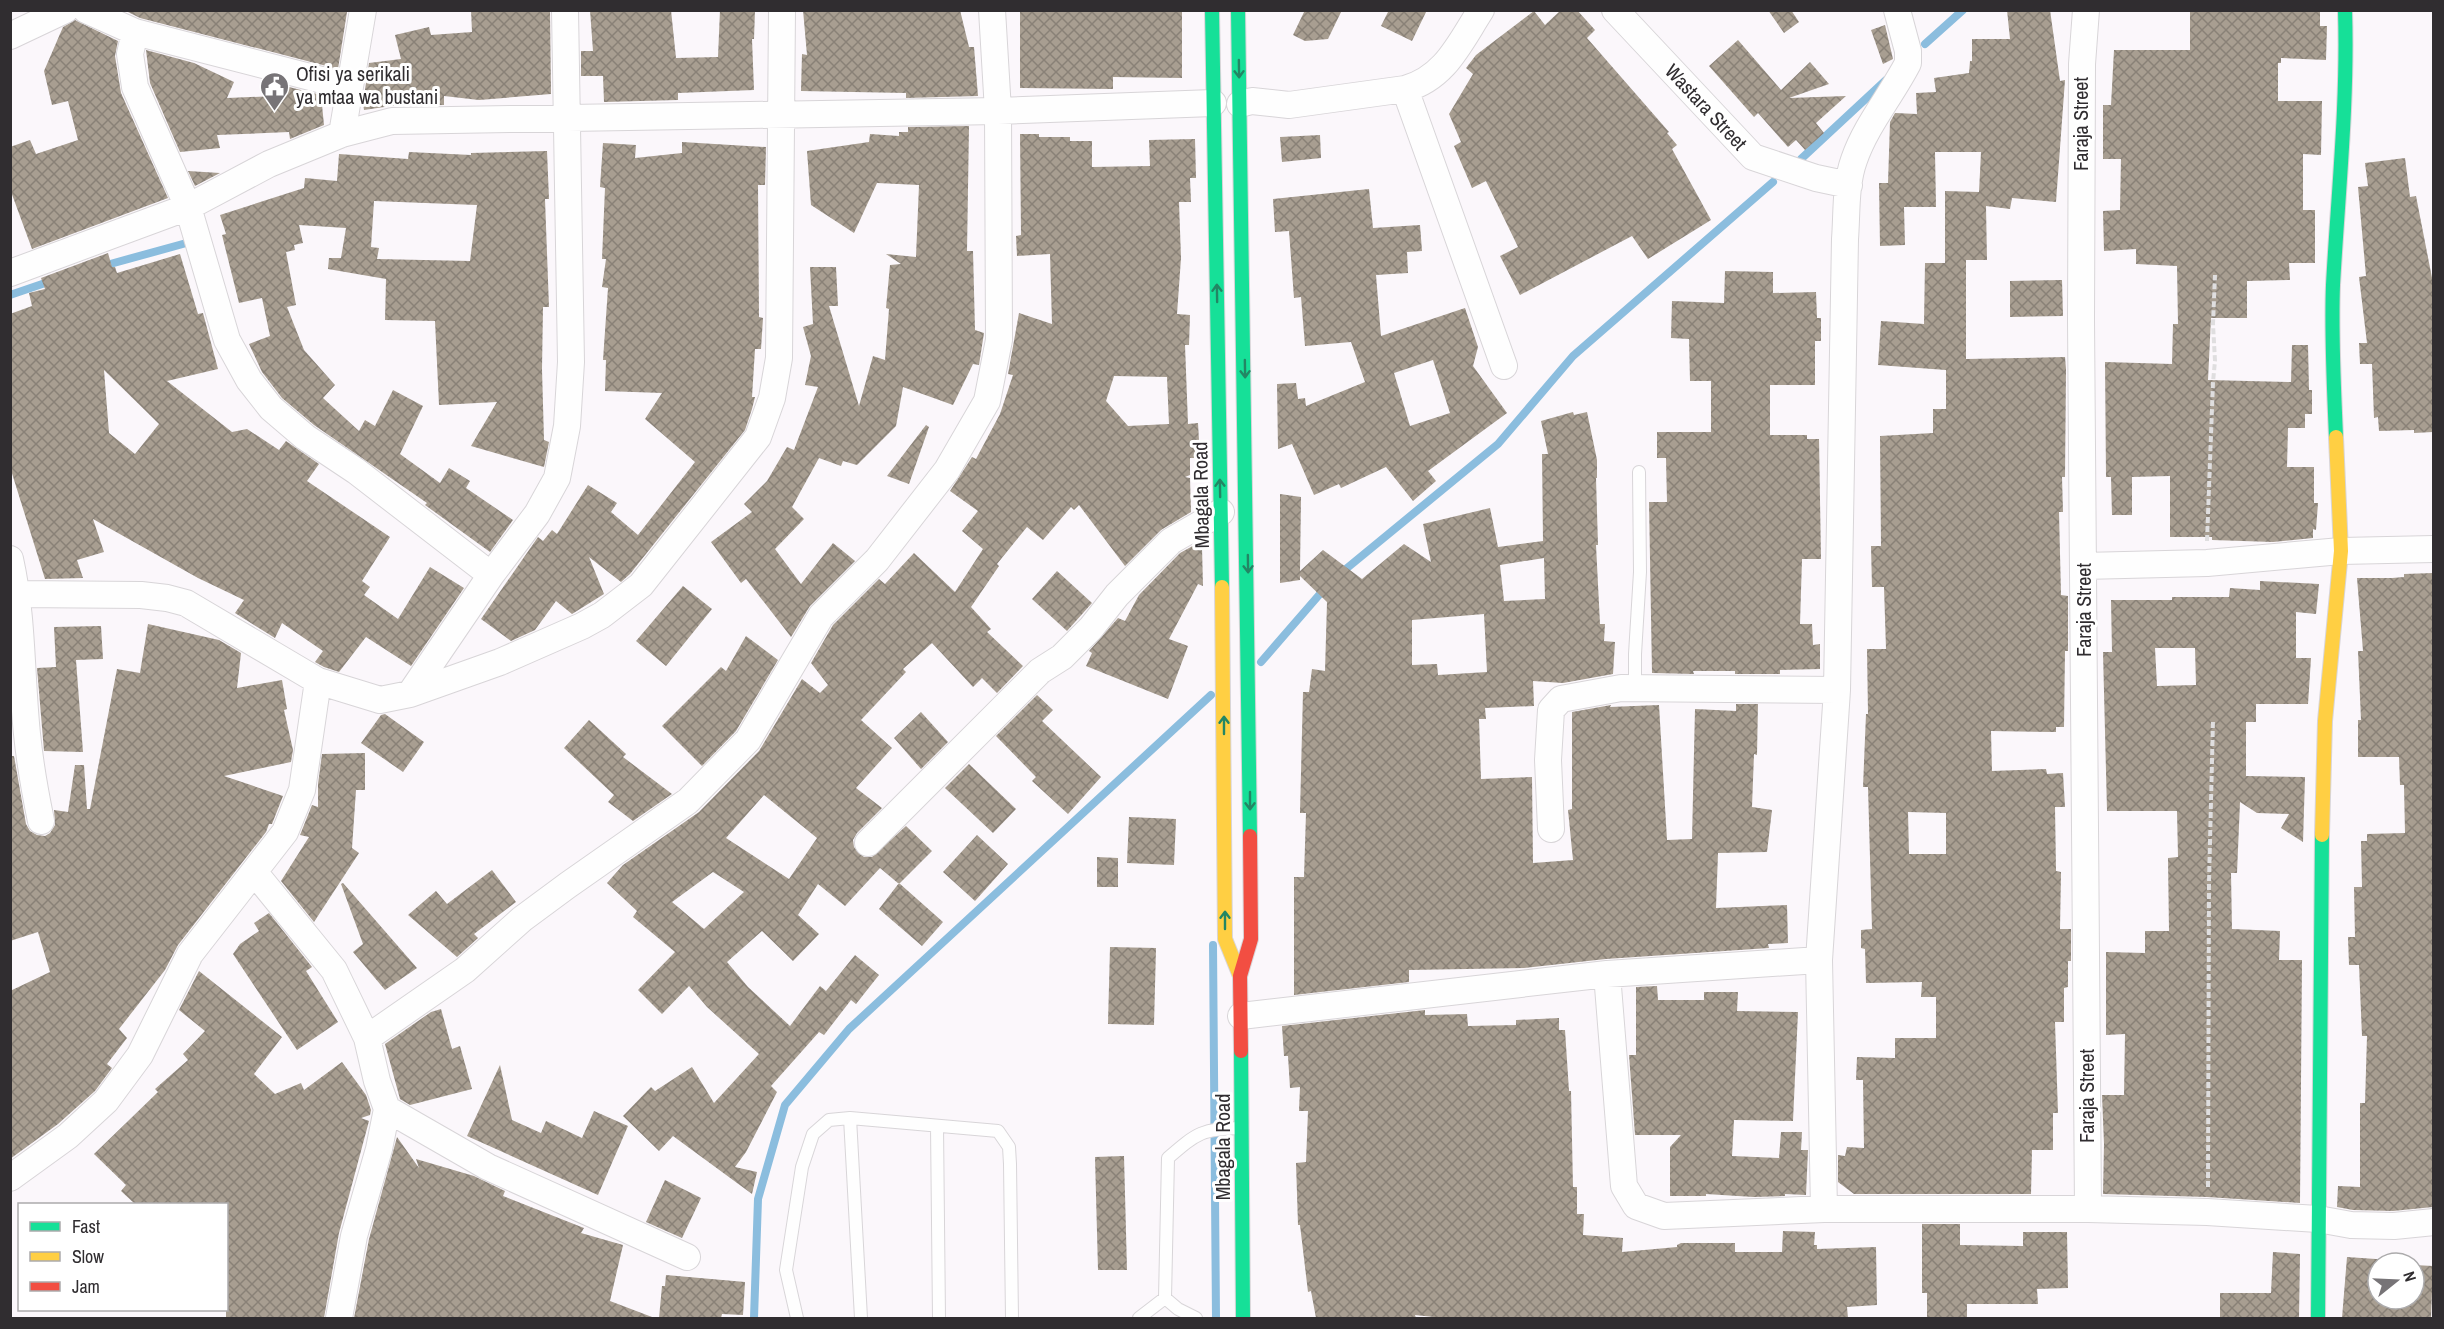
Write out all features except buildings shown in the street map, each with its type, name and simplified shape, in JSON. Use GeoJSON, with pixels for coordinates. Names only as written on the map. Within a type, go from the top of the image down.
{"type":"FeatureCollection","features":[{"type":"Feature","properties":{"kind":"street"},"geometry":{"type":"LineString","coordinates":[[10,36],[65,10]]}},
{"type":"Feature","properties":{"kind":"street"},"geometry":{"type":"LineString","coordinates":[[86,10],[135,32],[349,87]]}},
{"type":"Feature","properties":{"kind":"street"},"geometry":{"type":"LineString","coordinates":[[342,134],[363,10]]}},
{"type":"Feature","properties":{"kind":"street"},"geometry":{"type":"LineString","coordinates":[[410,694],[491,575],[537,513],[557,478],[567,426],[572,362],[565,10]]}},
{"type":"Feature","properties":{"kind":"street"},"geometry":{"type":"LineString","coordinates":[[18,594],[141,595],[186,603],[318,681],[380,700],[410,694],[500,662],[602,615],[641,585],[758,437],[772,398],[780,358],[782,10]]}},
{"type":"Feature","properties":{"kind":"street"},"geometry":{"type":"LineString","coordinates":[[367,1038],[465,970],[522,919],[568,885],[688,801],[748,740],[821,616],[877,560],[947,470],[987,401],[999,340],[998,111],[992,10]]}},
{"type":"Feature","properties":{"kind":"street","name":"Mbagala Road"},"geometry":{"type":"LineString","coordinates":[[1212,10],[1221,512],[1225,939],[1240,976]]}},
{"type":"Feature","properties":{"kind":"street","name":"Mbagala Road"},"geometry":{"type":"LineString","coordinates":[[1238,10],[1250,656],[1251,939],[1240,976],[1243,1318]]}},
{"type":"Feature","properties":{"kind":"street"},"geometry":{"type":"LineString","coordinates":[[1240,104],[1252,101],[1289,105],[1422,85],[1441,70],[1481,10]]}},
{"type":"Feature","properties":{"kind":"street","name":"Wastara Street"},"geometry":{"type":"LineString","coordinates":[[1615,10],[1753,157],[1816,178],[1849,185]]}},
{"type":"Feature","properties":{"kind":"street"},"geometry":{"type":"LineString","coordinates":[[1824,1209],[1819,960],[1836,690],[1845,239],[1853,161],[1868,130],[1908,63],[1908,51],[1897,10]]}},
{"type":"Feature","properties":{"kind":"street","name":"Faraja Street"},"geometry":{"type":"LineString","coordinates":[[2086,10],[2082,64],[2081,147],[2088,1209]]}},
{"type":"Feature","properties":{"kind":"street"},"geometry":{"type":"LineString","coordinates":[[2318,1318],[2321,862],[2325,721],[2341,551],[2333,367],[2333,288],[2341,159],[2345,10]]}},
{"type":"Feature","properties":{"kind":"street"},"geometry":{"type":"LineString","coordinates":[[135,32],[130,54],[135,87],[188,207],[227,340],[249,380],[272,408],[305,437],[356,471],[491,575]]}},
{"type":"Feature","properties":{"kind":"street"},"geometry":{"type":"LineString","coordinates":[[1405,89],[1504,366]]}},
{"type":"Feature","properties":{"kind":"street"},"geometry":{"type":"LineString","coordinates":[[10,273],[188,207],[269,164],[342,134],[392,121],[998,111],[1213,103]]}},
{"type":"Feature","properties":{"kind":"street"},"geometry":{"type":"LineString","coordinates":[[868,843],[1040,671],[1062,657],[1091,628],[1140,569],[1180,534],[1221,512]]}},
{"type":"Feature","properties":{"kind":"street"},"geometry":{"type":"LineString","coordinates":[[2083,566],[2207,562],[2341,551],[2433,549]]}},
{"type":"Feature","properties":{"kind":"street"},"geometry":{"type":"LineString","coordinates":[[10,559],[18,594],[27,733],[41,821]]}},
{"type":"Feature","properties":{"kind":"street"},"geometry":{"type":"LineString","coordinates":[[10,1178],[68,1136],[106,1101],[140,1055],[174,982],[190,954],[285,832],[302,790],[318,681]]}},
{"type":"Feature","properties":{"kind":"street"},"geometry":{"type":"LineString","coordinates":[[1551,829],[1548,760],[1551,710],[1562,699],[1580,694],[1635,688],[1836,690]]}},
{"type":"Feature","properties":{"kind":"street"},"geometry":{"type":"LineString","coordinates":[[255,873],[334,970],[367,1038],[377,1082],[387,1109],[379,1149],[354,1236],[339,1318]]}},
{"type":"Feature","properties":{"kind":"street"},"geometry":{"type":"LineString","coordinates":[[1241,1016],[1607,974],[1819,960]]}},
{"type":"Feature","properties":{"kind":"street"},"geometry":{"type":"LineString","coordinates":[[1607,974],[1624,1186],[1636,1206],[1664,1216],[1824,1209],[2088,1209],[2318,1218],[2351,1225],[2394,1226],[2433,1222]]}},
{"type":"Feature","properties":{"kind":"street"},"geometry":{"type":"LineString","coordinates":[[387,1109],[488,1167],[687,1257]]}},
{"type":"Feature","properties":{"kind":"lane"},"geometry":{"type":"LineString","coordinates":[[1635,688],[1640,572],[1639,472]]}},
{"type":"Feature","properties":{"kind":"lane"},"geometry":{"type":"LineString","coordinates":[[850,1118],[861,1318]]}},
{"type":"Feature","properties":{"kind":"lane"},"geometry":{"type":"LineString","coordinates":[[796,1318],[786,1270],[802,1167],[813,1134],[829,1120],[850,1118],[998,1131],[1009,1147],[1012,1318]]}},
{"type":"Feature","properties":{"kind":"lane"},"geometry":{"type":"LineString","coordinates":[[937,1126],[939,1318]]}},
{"type":"Feature","properties":{"kind":"lane"},"geometry":{"type":"LineString","coordinates":[[1165,1298],[1168,1158],[1201,1132],[1213,1129],[1243,1128]]}},
{"type":"Feature","properties":{"kind":"lane"},"geometry":{"type":"LineString","coordinates":[[1139,1318],[1165,1298]]}},
{"type":"Feature","properties":{"kind":"lane"},"geometry":{"type":"LineString","coordinates":[[1165,1298],[1178,1309],[1196,1318]]}},
{"type":"Feature","properties":{"kind":"path"},"geometry":{"type":"LineString","coordinates":[[2207,562],[2213,382],[2216,361],[2213,324],[2215,275]]}},
{"type":"Feature","properties":{"kind":"path"},"geometry":{"type":"LineString","coordinates":[[2207,1212],[2210,1165],[2209,883],[2213,720]]}},
{"type":"Feature","properties":{"kind":"waterway"},"geometry":{"type":"LineString","coordinates":[[1925,44],[1963,10]]}},
{"type":"Feature","properties":{"kind":"waterway"},"geometry":{"type":"LineString","coordinates":[[1801,159],[1886,80]]}},
{"type":"Feature","properties":{"kind":"waterway"},"geometry":{"type":"LineString","coordinates":[[1341,573],[1498,444],[1573,356],[1773,182]]}},
{"type":"Feature","properties":{"kind":"waterway"},"geometry":{"type":"LineString","coordinates":[[103,266],[190,242],[192,247]]}},
{"type":"Feature","properties":{"kind":"waterway"},"geometry":{"type":"LineString","coordinates":[[10,295],[51,281]]}},
{"type":"Feature","properties":{"kind":"waterway"},"geometry":{"type":"LineString","coordinates":[[1261,662],[1326,587]]}},
{"type":"Feature","properties":{"kind":"waterway"},"geometry":{"type":"LineString","coordinates":[[754,1318],[758,1199],[785,1105],[849,1029],[1211,695]]}},
{"type":"Feature","properties":{"kind":"waterway"},"geometry":{"type":"LineString","coordinates":[[1213,945],[1216,1318]]}},
{"type":"Feature","properties":{"kind":"traffic: fast"},"geometry":{"type":"LineString","coordinates":[[1212,10],[1222,587]]}},
{"type":"Feature","properties":{"kind":"traffic: fast"},"geometry":{"type":"LineString","coordinates":[[1238,10],[1250,836]]}},
{"type":"Feature","properties":{"kind":"traffic: fast"},"geometry":{"type":"LineString","coordinates":[[2336,437],[2332,304],[2344,113],[2345,10]]}},
{"type":"Feature","properties":{"kind":"traffic: fast"},"geometry":{"type":"LineString","coordinates":[[2318,1318],[2322,835]]}},
{"type":"Feature","properties":{"kind":"traffic: fast"},"geometry":{"type":"LineString","coordinates":[[1241,1051],[1243,1318]]}},
{"type":"Feature","properties":{"kind":"traffic: slow"},"geometry":{"type":"LineString","coordinates":[[2322,835],[2325,721],[2341,551],[2336,437]]}},
{"type":"Feature","properties":{"kind":"traffic: slow"},"geometry":{"type":"LineString","coordinates":[[1222,587],[1225,939],[1240,976]]}},
{"type":"Feature","properties":{"kind":"traffic: jam"},"geometry":{"type":"LineString","coordinates":[[1241,1051],[1240,976],[1251,939],[1250,836]]}},
{"type":"Feature","properties":{"kind":"place","name":"Ofisi ya serikali ya mtaa wa bustani"},"geometry":{"type":"Point","coordinates":[275,112]}}]}
